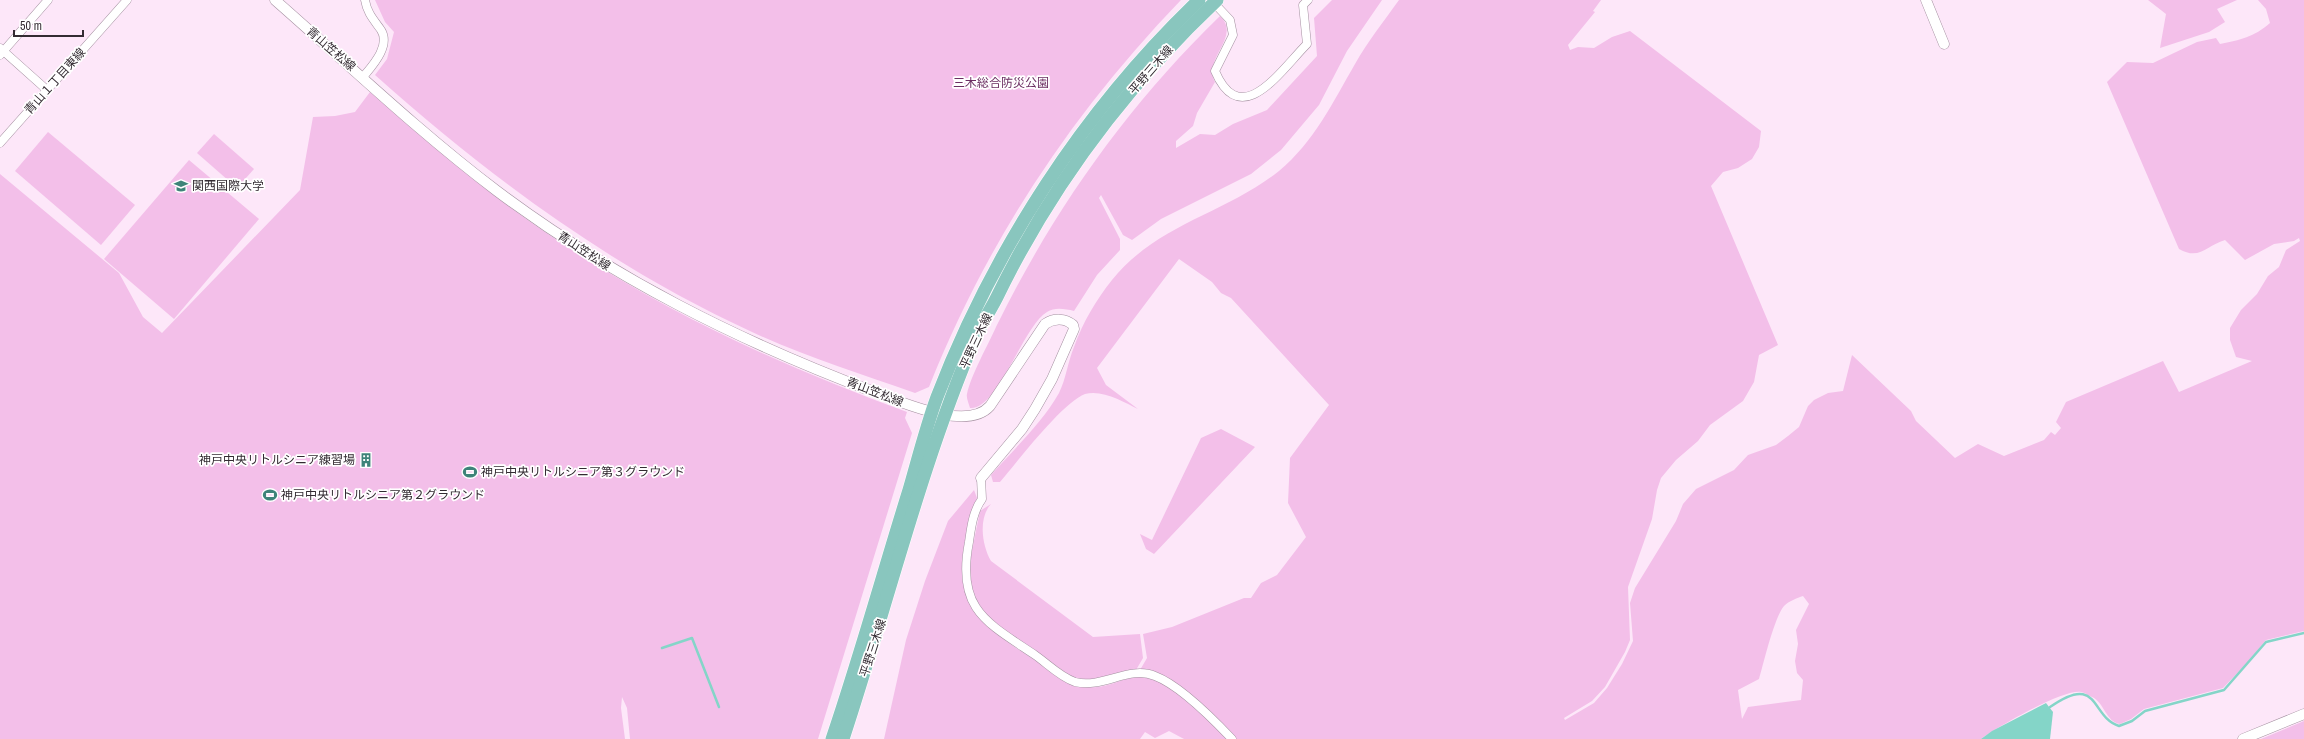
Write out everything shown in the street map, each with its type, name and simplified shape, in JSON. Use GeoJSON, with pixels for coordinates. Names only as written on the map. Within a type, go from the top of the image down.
{"type":"FeatureCollection","features":[{"type":"Feature","properties":{"kind":"main road","name":"平野三木線"},"geometry":{"type":"LineString","coordinates":[[832,739],[932,411],[981,298],[1006,251],[1050,179],[1113,94],[1199,0]]}},
{"type":"Feature","properties":{"kind":"main road","name":"平野三木線"},"geometry":{"type":"LineString","coordinates":[[843,739],[946,414],[976,335],[1019,256],[1053,198],[1089,146],[1130,93],[1166,51],[1216,1]]}},
{"type":"Feature","properties":{"kind":"street"},"geometry":{"type":"LineString","coordinates":[[47,90],[1,51],[48,0]]}},
{"type":"Feature","properties":{"kind":"street","name":"青山１丁目東線"},"geometry":{"type":"LineString","coordinates":[[0,143],[127,0]]}},
{"type":"Feature","properties":{"kind":"street","name":"青山笠松線"},"geometry":{"type":"LineString","coordinates":[[275,0],[465,166],[532,216],[605,265],[683,309],[747,340],[833,376],[908,405],[946,414],[968,417],[984,412],[994,401],[1045,324],[1062,320],[1073,324],[1074,329],[1040,401],[1022,429],[981,478]]}},
{"type":"Feature","properties":{"kind":"street"},"geometry":{"type":"LineString","coordinates":[[363,77],[379,57],[383,38],[382,31],[367,10],[365,0]]}},
{"type":"Feature","properties":{"kind":"street"},"geometry":{"type":"LineString","coordinates":[[1216,1],[1230,20],[1233,36],[1214,71],[1219,82],[1236,97],[1248,98],[1260,92],[1307,44],[1303,5],[1308,0]]}},
{"type":"Feature","properties":{"kind":"street"},"geometry":{"type":"LineString","coordinates":[[1926,0],[1944,44]]}},
{"type":"Feature","properties":{"kind":"street"},"geometry":{"type":"LineString","coordinates":[[981,478],[982,499],[978,505],[970,533],[964,576],[971,600],[991,626],[1061,674],[1074,681],[1097,683],[1131,674],[1154,675],[1180,692],[1232,739]]}},
{"type":"Feature","properties":{"kind":"street"},"geometry":{"type":"LineString","coordinates":[[2243,739],[2304,714]]}},
{"type":"Feature","properties":{"kind":"green space","name":"三木総合防災公園"},"geometry":{"type":"Polygon","coordinates":[[[375,0],[1181,0],[1141,43],[1104,88],[1036,181],[1005,230],[978,281],[952,333],[929,387],[915,393],[792,349],[752,332],[700,306],[649,279],[601,249],[508,185],[463,150],[375,75],[387,59],[394,32],[385,22],[375,0]]]}},
{"type":"Feature","properties":{"kind":"green space"},"geometry":{"type":"Polygon","coordinates":[[[1332,0],[1382,0],[1347,51],[1319,105],[1281,150],[1251,174],[1161,219],[1132,240],[1123,235],[1101,195],[1099,198],[1120,239],[1120,250],[1097,275],[1074,311],[1053,309],[1038,320],[990,396],[980,405],[970,408],[967,394],[976,369],[1018,284],[1042,242],[1067,201],[1094,162],[1123,123],[1154,86],[1186,50],[1220,16],[1226,24],[1227,32],[1225,40],[1213,65],[1212,73],[1215,82],[1197,113],[1193,126],[1176,141],[1176,148],[1200,134],[1215,135],[1233,124],[1267,110],[1317,56],[1314,18],[1332,0]]]}},
{"type":"Feature","properties":{"kind":"green space"},"geometry":{"type":"Polygon","coordinates":[[[1399,0],[1601,0],[1593,11],[1595,12],[1568,45],[1570,50],[1578,47],[1594,48],[1612,37],[1630,31],[1761,131],[1759,147],[1752,159],[1738,168],[1723,172],[1711,186],[1778,345],[1759,355],[1754,382],[1743,401],[1710,425],[1698,441],[1676,460],[1661,478],[1657,490],[1652,519],[1628,587],[1630,640],[1625,652],[1605,687],[1592,701],[1564,718],[1565,720],[1594,703],[1607,688],[1622,664],[1633,641],[1630,603],[1635,588],[1676,521],[1683,504],[1696,489],[1734,470],[1748,455],[1776,445],[1788,436],[1799,427],[1808,406],[1814,400],[1828,393],[1843,391],[1852,355],[1911,411],[1916,421],[1955,458],[1978,444],[2004,456],[2044,440],[2051,432],[2055,435],[2061,428],[2056,422],[2066,402],[2163,361],[2179,392],[2252,361],[2236,357],[2230,340],[2230,328],[2241,310],[2257,294],[2268,276],[2279,267],[2286,250],[2300,241],[2299,238],[2294,241],[2274,244],[2245,260],[2225,240],[2198,253],[2186,252],[2179,249],[2107,82],[2127,62],[2153,63],[2197,42],[2216,38],[2220,44],[2240,39],[2258,32],[2270,23],[2266,9],[2258,0],[2304,0],[2304,631],[2266,640],[2223,688],[2144,709],[2131,719],[2120,724],[2111,720],[2099,703],[2092,697],[2082,692],[2072,693],[2060,696],[2030,710],[1981,739],[1236,739],[1189,696],[1140,670],[1147,658],[1143,634],[1172,627],[1244,598],[1251,598],[1261,583],[1277,575],[1306,537],[1288,503],[1290,458],[1329,405],[1231,298],[1221,293],[1212,282],[1179,259],[1097,368],[1106,385],[1138,409],[1106,395],[1098,393],[1085,394],[1076,399],[1053,420],[1000,482],[993,482],[991,475],[1027,436],[1059,393],[1081,329],[1095,303],[1112,280],[1130,261],[1149,245],[1170,232],[1258,186],[1279,171],[1291,160],[1303,147],[1322,121],[1360,56],[1399,0]],[[1803,596],[1788,603],[1780,612],[1766,652],[1759,679],[1738,690],[1742,719],[1748,707],[1801,700],[1803,680],[1797,673],[1795,661],[1798,644],[1796,630],[1809,604],[1803,596]]]}},
{"type":"Feature","properties":{"kind":"green space"},"geometry":{"type":"Polygon","coordinates":[[[2148,0],[2237,0],[2217,9],[2225,22],[2209,32],[2160,48],[2166,14],[2148,0]]]}},
{"type":"Feature","properties":{"kind":"green space"},"geometry":{"type":"Polygon","coordinates":[[[370,92],[434,147],[499,199],[545,232],[631,286],[721,334],[766,355],[907,412],[905,418],[912,433],[818,739],[630,739],[627,708],[622,697],[621,708],[625,739],[0,739],[0,174],[119,273],[143,317],[162,333],[300,190],[313,117],[335,116],[355,112],[370,92]]]}},
{"type":"Feature","properties":{"kind":"green space"},"geometry":{"type":"Polygon","coordinates":[[[48,132],[135,205],[101,245],[15,171],[48,132]]]}},
{"type":"Feature","properties":{"kind":"green space"},"geometry":{"type":"Polygon","coordinates":[[[214,134],[254,169],[237,188],[197,153],[214,134]]]}},
{"type":"Feature","properties":{"kind":"green space"},"geometry":{"type":"Polygon","coordinates":[[[189,160],[259,219],[174,319],[104,259],[189,160]]]}},
{"type":"Feature","properties":{"kind":"green space"},"geometry":{"type":"Polygon","coordinates":[[[1221,429],[1255,447],[1154,554],[1146,549],[1140,534],[1152,540],[1201,438],[1221,429]]]}},
{"type":"Feature","properties":{"kind":"green space"},"geometry":{"type":"Polygon","coordinates":[[[974,490],[977,498],[968,527],[963,551],[962,572],[965,591],[973,607],[986,624],[1005,640],[1030,657],[1073,683],[1089,687],[1098,687],[1139,677],[1159,681],[1186,699],[1228,739],[1184,739],[1169,731],[1155,738],[1145,732],[1140,739],[884,739],[906,640],[925,581],[948,521],[974,490]]]}},
{"type":"Feature","properties":{"kind":"green space"},"geometry":{"type":"Polygon","coordinates":[[[991,504],[984,517],[983,532],[985,548],[991,561],[1093,637],[1140,634],[1143,658],[1136,670],[1097,680],[1074,678],[1021,643],[987,616],[977,603],[967,575],[980,511],[991,504]]]}},
{"type":"Feature","properties":{"kind":"green space"},"geometry":{"type":"Polygon","coordinates":[[[2304,721],[2304,739],[2261,739],[2304,721]]]}},
{"type":"Feature","properties":{"kind":"shaded area"},"geometry":{"type":"Polygon","coordinates":[[[2046,703],[2053,712],[2050,739],[1981,739],[1992,731],[2046,703]]]}},
{"type":"Feature","properties":{"kind":"waterway"},"geometry":{"type":"LineString","coordinates":[[2050,707],[2066,697],[2078,694],[2086,695],[2110,721],[2119,726],[2132,721],[2145,711],[2224,690],[2266,642],[2304,633]]}},
{"type":"Feature","properties":{"kind":"waterway"},"geometry":{"type":"LineString","coordinates":[[662,648],[692,638],[719,707]]}},
{"type":"Feature","properties":{"kind":"place","name":"関西国際大学"},"geometry":{"type":"Point","coordinates":[181,186]}},
{"type":"Feature","properties":{"kind":"place","name":"神戸中央リトルシニア練習場"},"geometry":{"type":"Point","coordinates":[366,460]}},
{"type":"Feature","properties":{"kind":"place","name":"神戸中央リトルシニア第３グラウンド"},"geometry":{"type":"Point","coordinates":[470,472]}},
{"type":"Feature","properties":{"kind":"place","name":"神戸中央リトルシニア第２グラウンド"},"geometry":{"type":"Point","coordinates":[270,495]}}]}
